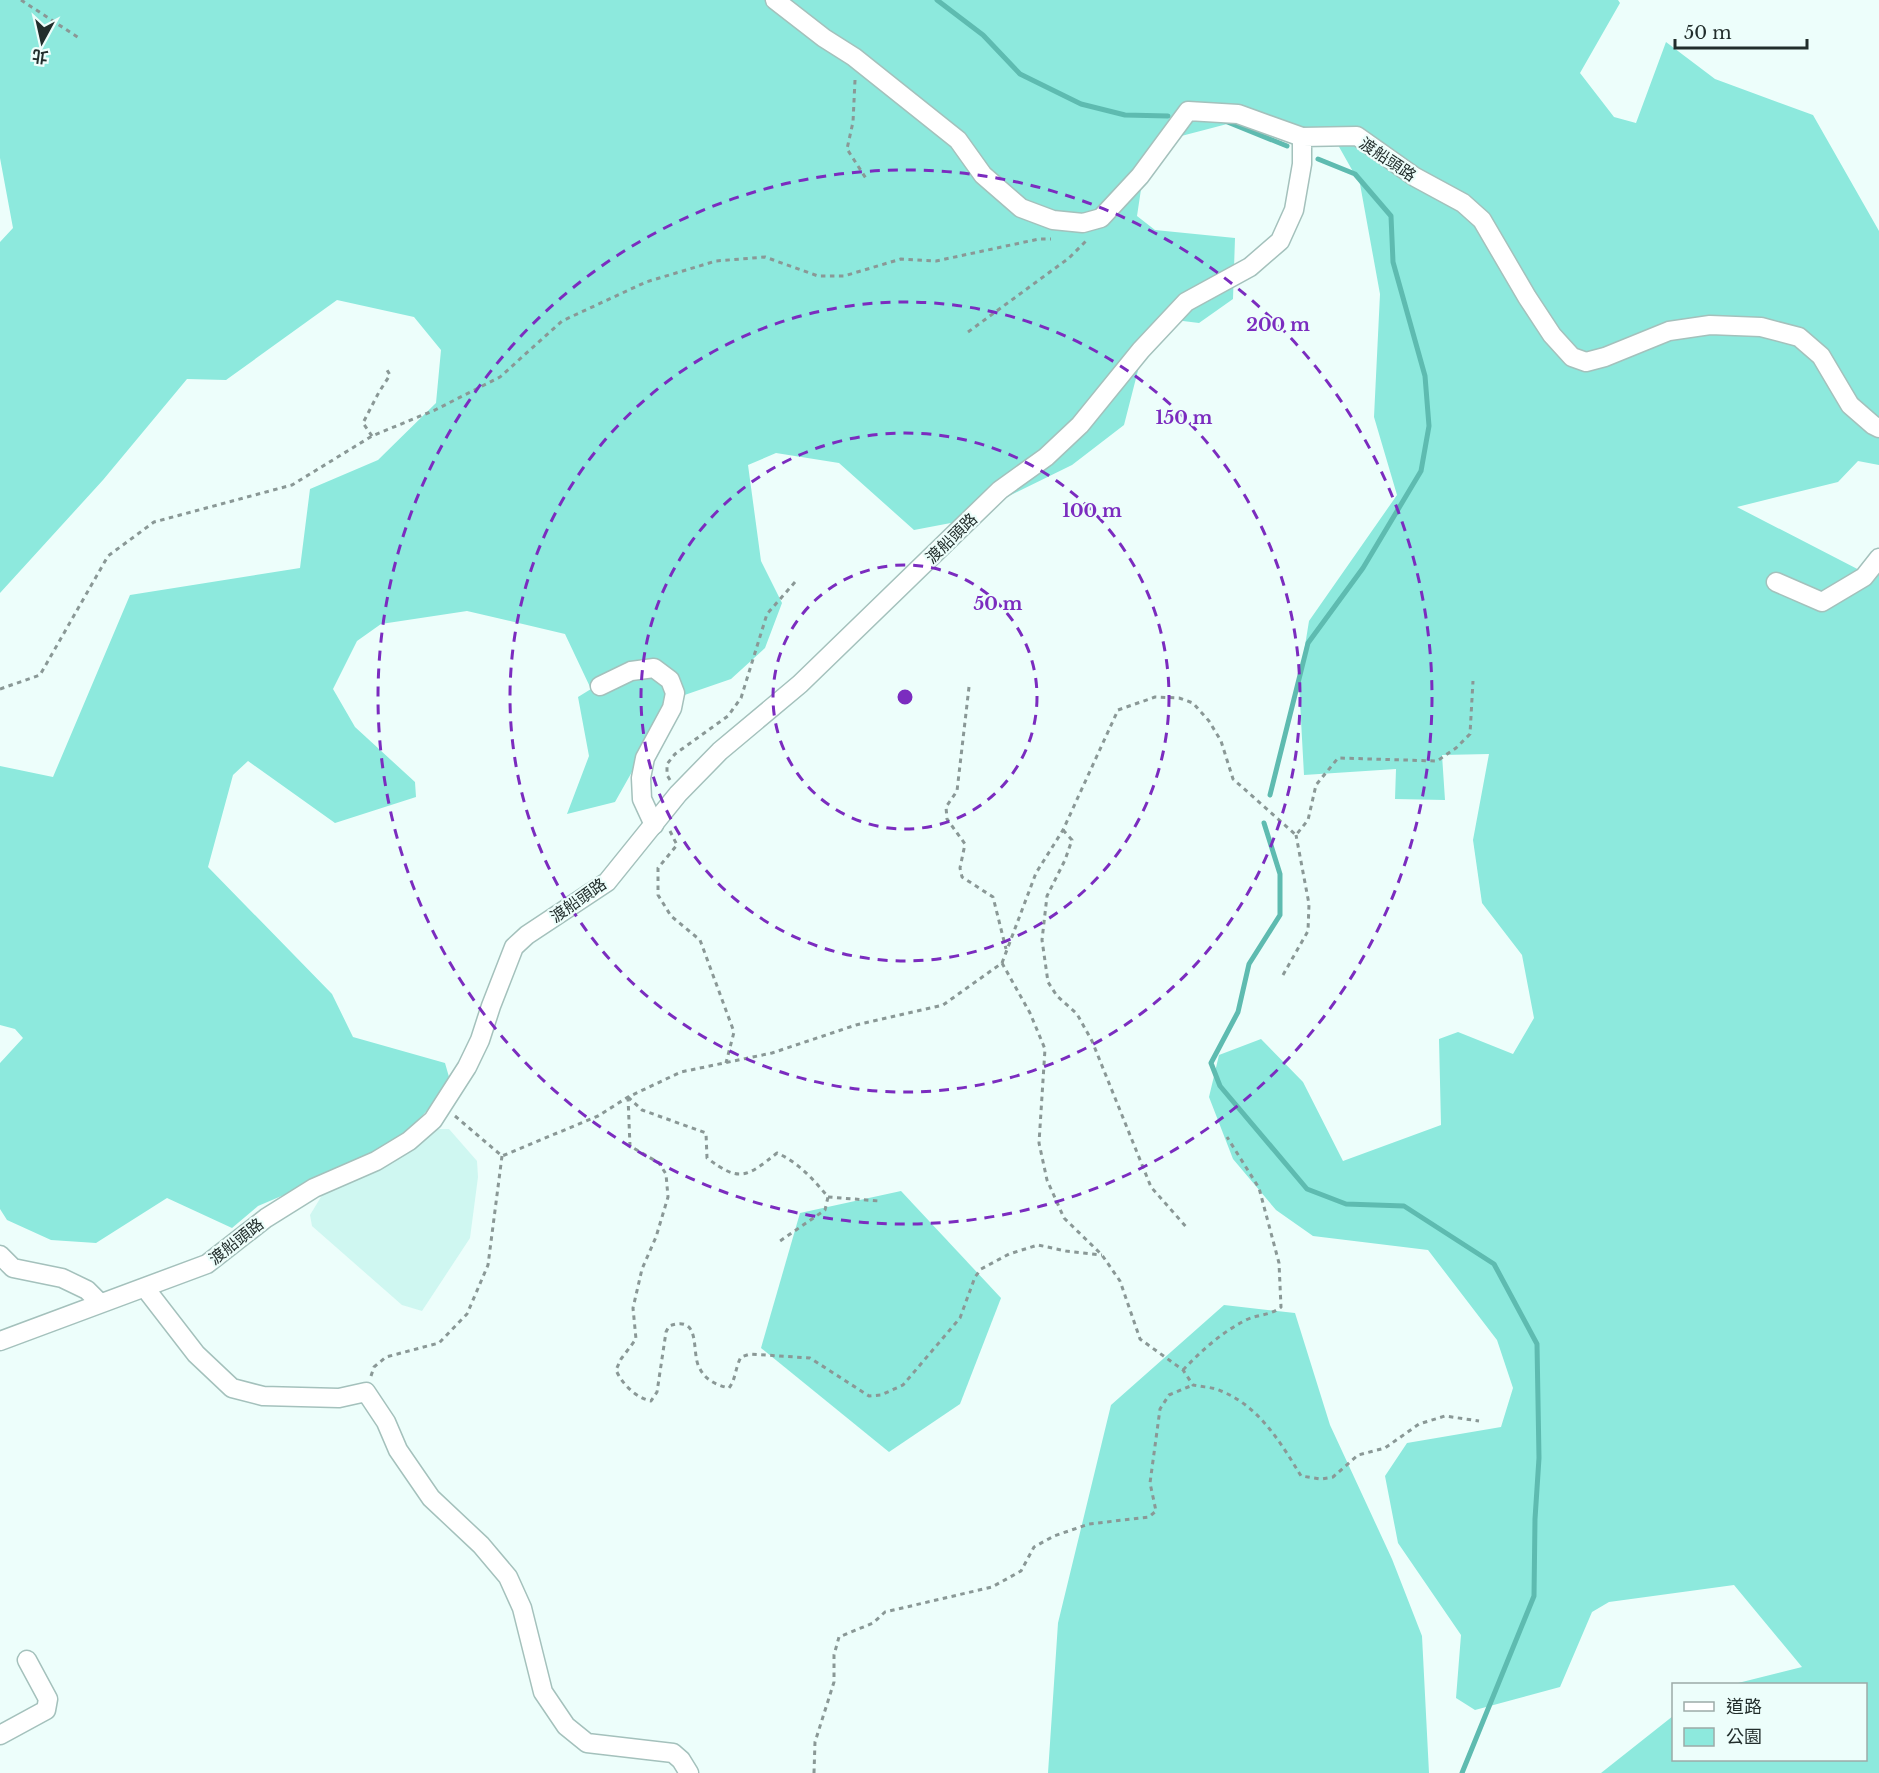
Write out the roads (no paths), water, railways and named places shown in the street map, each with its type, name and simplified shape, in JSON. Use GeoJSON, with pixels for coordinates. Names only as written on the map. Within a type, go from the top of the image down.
{"type":"FeatureCollection","features":[{"type":"Feature","properties":{"kind":"street"},"geometry":{"type":"LineString","coordinates":[[775,0],[824,38],[854,57],[958,140],[983,175],[1021,208],[1053,220],[1083,223],[1101,218],[1140,176],[1188,111],[1238,114],[1302,137]]}},
{"type":"Feature","properties":{"kind":"street","name":"渡船頭路"},"geometry":{"type":"LineString","coordinates":[[0,1341],[207,1264],[266,1218],[334,1178],[376,1161],[409,1141],[433,1120],[449,1098],[480,1040],[514,947],[527,935],[607,882],[678,794],[720,751],[800,684],[1000,490],[1046,457],[1080,426],[1141,350],[1186,302],[1250,267],[1280,241],[1294,210],[1302,164],[1302,137],[1357,136],[1415,177],[1464,203],[1482,220],[1527,297],[1552,335],[1572,357],[1586,362],[1605,357],[1669,331],[1710,325],[1761,327],[1799,337],[1821,356],[1850,405],[1879,428]]}},
{"type":"Feature","properties":{"kind":"street"},"geometry":{"type":"LineString","coordinates":[[1776,582],[1822,602],[1864,577],[1879,558]]}},
{"type":"Feature","properties":{"kind":"street"},"geometry":{"type":"LineString","coordinates":[[600,686],[631,671],[654,668],[670,680],[675,693],[672,708],[645,758],[641,778],[642,799],[658,819]]}},
{"type":"Feature","properties":{"kind":"street"},"geometry":{"type":"LineString","coordinates":[[0,1256],[13,1268],[62,1278],[87,1290],[100,1303]]}},
{"type":"Feature","properties":{"kind":"street"},"geometry":{"type":"LineString","coordinates":[[145,1288],[196,1354],[232,1388],[263,1396],[339,1398],[366,1392],[386,1422],[398,1450],[431,1498],[481,1545],[508,1577],[522,1608],[543,1692],[566,1726],[587,1743],[673,1753],[681,1760],[689,1773]]}},
{"type":"Feature","properties":{"kind":"street"},"geometry":{"type":"LineString","coordinates":[[0,1735],[46,1710],[48,1699],[27,1660]]}},
{"type":"Feature","properties":{"kind":"waterway"},"geometry":{"type":"LineString","coordinates":[[937,0],[983,35],[1020,74],[1081,104],[1125,115],[1168,116]]}},
{"type":"Feature","properties":{"kind":"waterway"},"geometry":{"type":"LineString","coordinates":[[1225,121],[1287,146]]}},
{"type":"Feature","properties":{"kind":"waterway"},"geometry":{"type":"LineString","coordinates":[[1270,795],[1308,643],[1363,568],[1421,471],[1429,426],[1425,376],[1393,262],[1391,216],[1355,174],[1318,159]]}},
{"type":"Feature","properties":{"kind":"waterway"},"geometry":{"type":"LineString","coordinates":[[1264,823],[1280,874],[1280,915],[1249,964],[1238,1012],[1211,1063],[1220,1086],[1307,1189],[1346,1204],[1404,1206],[1494,1264],[1537,1344],[1539,1458],[1534,1596],[1462,1773]]}}]}
